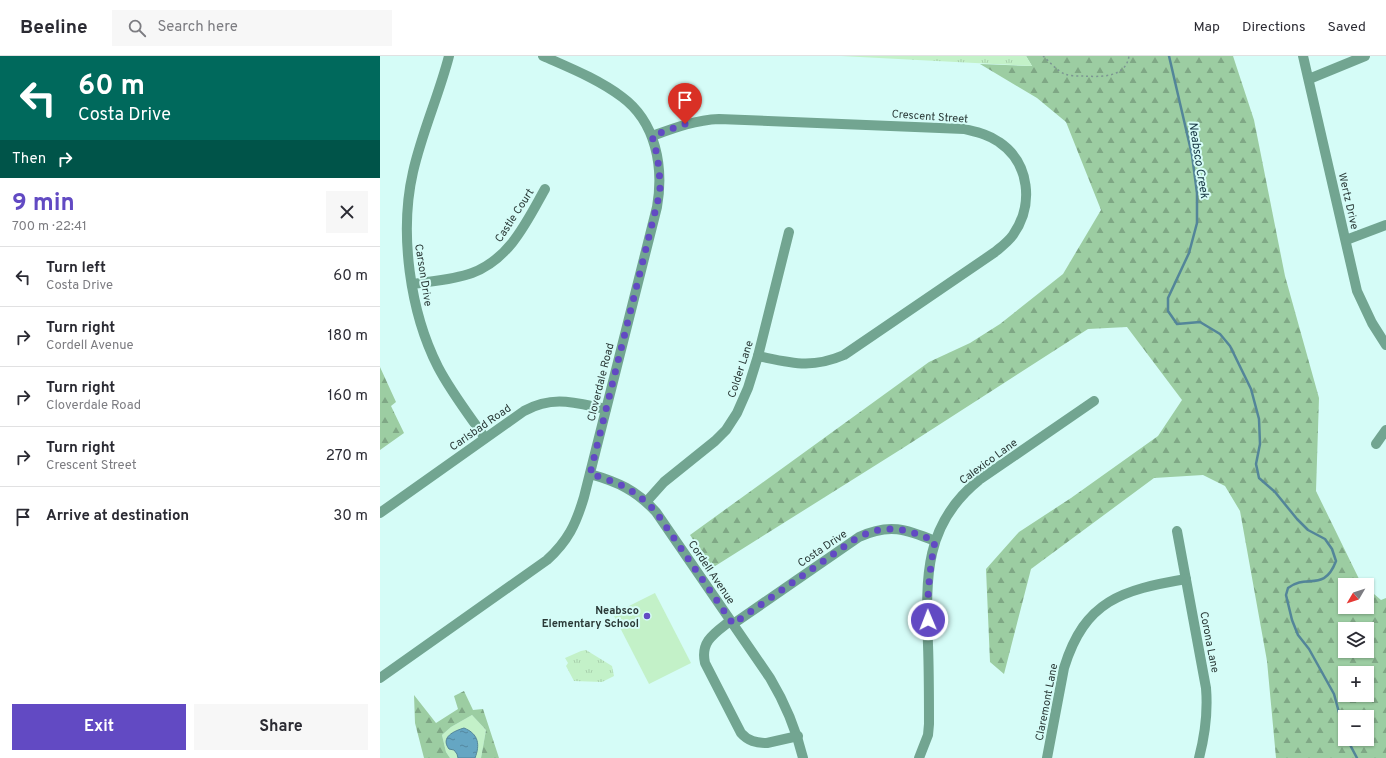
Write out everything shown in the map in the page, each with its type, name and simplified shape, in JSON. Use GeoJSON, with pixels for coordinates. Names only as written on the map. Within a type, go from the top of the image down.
{"type":"FeatureCollection","features":[{"type":"Feature","properties":{"kind":"street","name":"Carson Drive"},"geometry":{"type":"LineString","coordinates":[[449,56],[444,77],[418,152],[409,192],[407,236],[408,261],[422,327],[433,357],[449,386],[485,438]]}},
{"type":"Feature","properties":{"kind":"street","name":"Cloverdale Road"},"geometry":{"type":"LineString","coordinates":[[380,678],[547,560],[558,550],[573,529],[579,514],[590,474],[660,192],[659,162],[652,136],[644,122],[623,98],[593,79],[543,56]]}},
{"type":"Feature","properties":{"kind":"street","name":"Wertz Drive"},"geometry":{"type":"LineString","coordinates":[[1303,56],[1357,291],[1372,323],[1386,345]]}},
{"type":"Feature","properties":{"kind":"street"},"geometry":{"type":"LineString","coordinates":[[1309,79],[1365,56]]}},
{"type":"Feature","properties":{"kind":"street","name":"Crescent Street"},"geometry":{"type":"LineString","coordinates":[[652,136],[685,124],[710,119],[964,129],[982,133],[998,141],[1013,155],[1019,165],[1026,184],[1026,206],[1012,236],[995,252],[844,355],[825,362],[805,364],[794,364],[758,356]]}},
{"type":"Feature","properties":{"kind":"street","name":"Castle Court"},"geometry":{"type":"LineString","coordinates":[[412,284],[460,276],[485,267],[498,258],[510,246],[545,188]]}},
{"type":"Feature","properties":{"kind":"street"},"geometry":{"type":"LineString","coordinates":[[1346,240],[1386,225]]}},
{"type":"Feature","properties":{"kind":"street","name":"Colder Lane"},"geometry":{"type":"LineString","coordinates":[[647,501],[664,482],[709,446],[726,430],[743,403],[758,356],[789,232]]}},
{"type":"Feature","properties":{"kind":"street","name":"Carlsbad Road"},"geometry":{"type":"LineString","coordinates":[[380,513],[524,411],[543,403],[562,401],[606,409]]}},
{"type":"Feature","properties":{"kind":"street","name":"Calexico Lane"},"geometry":{"type":"LineString","coordinates":[[919,758],[928,735],[929,724],[927,607],[930,564],[935,541],[941,526],[948,512],[967,490],[1094,401]]}},
{"type":"Feature","properties":{"kind":"street"},"geometry":{"type":"LineString","coordinates":[[1376,444],[1386,430]]}},
{"type":"Feature","properties":{"kind":"street","name":"Cordell Avenue"},"geometry":{"type":"LineString","coordinates":[[590,474],[614,481],[627,487],[647,501],[656,512],[779,692],[789,712],[798,736],[803,758]]}},
{"type":"Feature","properties":{"kind":"street","name":"Costa Drive"},"geometry":{"type":"LineString","coordinates":[[798,736],[767,744],[761,744],[748,739],[742,733],[705,663],[704,648],[708,641],[732,622],[858,537],[881,529],[903,529],[935,541]]}},
{"type":"Feature","properties":{"kind":"street","name":"Corona Lane"},"geometry":{"type":"LineString","coordinates":[[1176,531],[1206,688],[1206,727],[1199,758]]}},
{"type":"Feature","properties":{"kind":"street","name":"Claremont Lane"},"geometry":{"type":"LineString","coordinates":[[1047,758],[1064,668],[1068,653],[1081,629],[1099,609],[1116,597],[1134,590],[1186,579]]}},
{"type":"Feature","properties":{"kind":"path"},"geometry":{"type":"LineString","coordinates":[[1044,56],[1064,74],[1102,77],[1118,73],[1128,62],[1129,56]]}},
{"type":"Feature","properties":{"kind":"green space"},"geometry":{"type":"Polygon","coordinates":[[[841,56],[1026,56],[1032,66],[841,56]]]}},
{"type":"Feature","properties":{"kind":"green space"},"geometry":{"type":"Polygon","coordinates":[[[1026,56],[1233,56],[1254,120],[1285,276],[1319,398],[1316,491],[1359,578],[1338,578],[1338,614],[1374,614],[1374,594],[1381,600],[1386,598],[1386,758],[1276,758],[1267,661],[1240,511],[1225,486],[1203,475],[1154,478],[1031,569],[1004,674],[990,662],[986,569],[1019,532],[1071,498],[1158,436],[1182,400],[1127,327],[1088,329],[712,568],[690,535],[929,362],[970,343],[1000,324],[1063,274],[1101,210],[1066,122],[1037,98],[980,64],[1032,66],[1026,56]]]}},
{"type":"Feature","properties":{"kind":"green space"},"geometry":{"type":"Polygon","coordinates":[[[380,367],[396,402],[391,406],[404,433],[380,450],[380,367]]]}},
{"type":"Feature","properties":{"kind":"green space"},"geometry":{"type":"Polygon","coordinates":[[[655,593],[691,663],[649,684],[613,614],[655,593]]]}},
{"type":"Feature","properties":{"kind":"green space"},"geometry":{"type":"Polygon","coordinates":[[[586,650],[612,666],[614,676],[602,682],[574,681],[566,666],[568,663],[565,658],[586,650]]]}},
{"type":"Feature","properties":{"kind":"green space"},"geometry":{"type":"Polygon","coordinates":[[[464,691],[473,710],[483,709],[499,758],[481,758],[486,730],[472,715],[451,727],[442,735],[446,752],[450,758],[424,758],[415,723],[414,695],[436,723],[458,709],[454,696],[464,691]]]}},
{"type":"Feature","properties":{"kind":"green space"},"geometry":{"type":"Polygon","coordinates":[[[472,715],[486,730],[481,758],[450,758],[446,752],[442,735],[451,727],[472,715]]]}},
{"type":"Feature","properties":{"kind":"water"},"geometry":{"type":"Polygon","coordinates":[[[464,728],[473,733],[477,740],[478,749],[475,758],[458,758],[454,750],[449,749],[447,745],[446,741],[449,735],[464,728]]]}},
{"type":"Feature","properties":{"kind":"waterway","name":"Neabsco Creek"},"geometry":{"type":"LineString","coordinates":[[1169,56],[1192,155],[1197,193],[1197,223],[1189,253],[1168,298],[1168,311],[1177,324],[1200,322],[1220,334],[1230,346],[1251,389],[1259,419],[1260,444],[1256,464],[1259,478],[1275,492],[1308,530],[1325,539],[1332,549],[1336,561],[1326,577],[1321,580],[1295,584],[1288,588],[1286,595],[1292,620],[1298,635],[1309,649],[1334,694],[1338,710]]}},
{"type":"Feature","properties":{"kind":"waterway","name":"Neabsco Creek"},"geometry":{"type":"LineString","coordinates":[[1351,746],[1357,758]]}},
{"type":"Feature","properties":{"kind":"place","name":"Neabsco Elementary School"},"geometry":{"type":"Point","coordinates":[647,616]}},
{"type":"Feature","properties":{"kind":"route"},"geometry":{"type":"LineString","coordinates":[[685,124],[652,136],[659,162],[660,192],[590,474],[606,478],[627,487],[647,501],[733,624],[751,610],[858,537],[881,529],[892,528],[914,532],[935,541],[930,564],[927,607],[928,620]]}}]}
